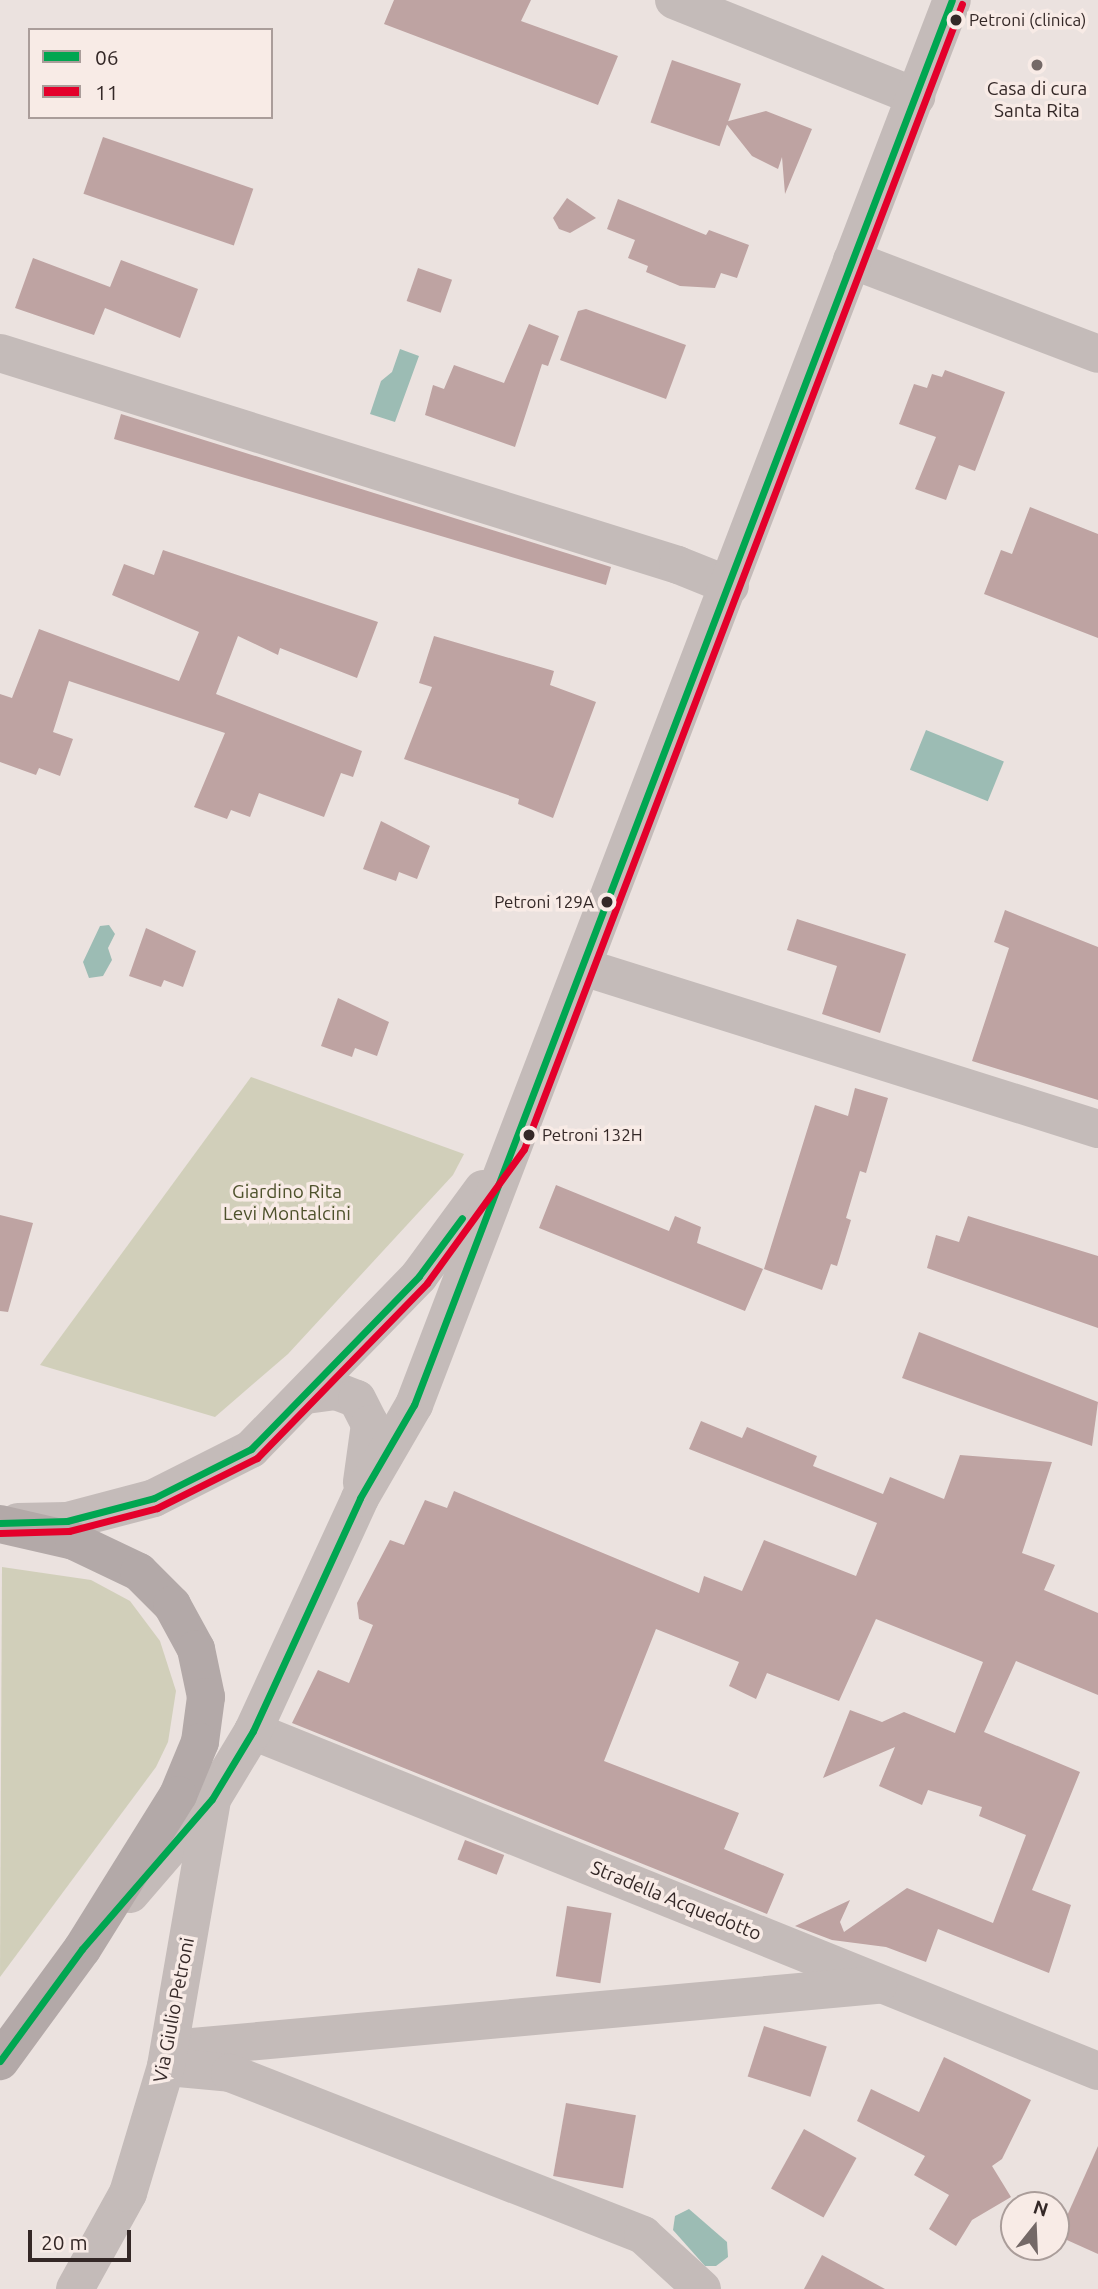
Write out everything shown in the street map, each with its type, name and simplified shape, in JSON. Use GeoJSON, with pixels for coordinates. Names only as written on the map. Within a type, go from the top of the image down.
{"type":"FeatureCollection","features":[{"type":"Feature","properties":{"kind":"main road"},"geometry":{"type":"LineString","coordinates":[[0,1524],[74,1541],[139,1572],[172,1605],[196,1649],[206,1697],[200,1742],[178,1795],[82,1950],[0,2061]]}},
{"type":"Feature","properties":{"kind":"street"},"geometry":{"type":"LineString","coordinates":[[674,0],[916,97]]}},
{"type":"Feature","properties":{"kind":"street"},"geometry":{"type":"LineString","coordinates":[[82,1950],[212,1799],[253,1731],[360,1498],[414,1405],[730,586],[952,0]]}},
{"type":"Feature","properties":{"kind":"street"},"geometry":{"type":"LineString","coordinates":[[852,260],[1098,354]]}},
{"type":"Feature","properties":{"kind":"street"},"geometry":{"type":"LineString","coordinates":[[0,353],[678,565],[730,586]]}},
{"type":"Feature","properties":{"kind":"street"},"geometry":{"type":"LineString","coordinates":[[583,967],[1098,1129]]}},
{"type":"Feature","properties":{"kind":"street"},"geometry":{"type":"LineString","coordinates":[[0,1524],[67,1521],[154,1498],[251,1449],[419,1276],[515,1144]]}},
{"type":"Feature","properties":{"kind":"street"},"geometry":{"type":"LineString","coordinates":[[306,1395],[336,1391],[357,1399],[370,1424],[360,1498]]}},
{"type":"Feature","properties":{"kind":"street","name":"Stradella Acquedotto"},"geometry":{"type":"LineString","coordinates":[[253,1731],[1098,2071]]}},
{"type":"Feature","properties":{"kind":"street","name":"Via Giulio Petroni"},"geometry":{"type":"LineString","coordinates":[[75,2289],[128,2193],[168,2058],[212,1799]]}},
{"type":"Feature","properties":{"kind":"street"},"geometry":{"type":"LineString","coordinates":[[168,2058],[884,1984]]}},
{"type":"Feature","properties":{"kind":"street"},"geometry":{"type":"LineString","coordinates":[[168,2058],[230,2073],[643,2235],[702,2289]]}},
{"type":"Feature","properties":{"kind":"green space","name":"Giardino Rita Levi Montalcini"},"geometry":{"type":"Polygon","coordinates":[[[251,1077],[464,1154],[453,1175],[288,1354],[215,1417],[40,1365],[251,1077]]]}},
{"type":"Feature","properties":{"kind":"green space"},"geometry":{"type":"Polygon","coordinates":[[[2,1567],[91,1580],[130,1601],[160,1641],[176,1691],[168,1742],[156,1767],[0,1977],[2,1567]]]}},
{"type":"Feature","properties":{"kind":"water"},"geometry":{"type":"Polygon","coordinates":[[[400,349],[419,356],[395,422],[370,414],[381,381],[392,372],[400,349]]]}},
{"type":"Feature","properties":{"kind":"water"},"geometry":{"type":"Polygon","coordinates":[[[926,730],[1004,761],[988,801],[910,770],[926,730]]]}},
{"type":"Feature","properties":{"kind":"water"},"geometry":{"type":"Polygon","coordinates":[[[109,925],[115,934],[108,948],[112,960],[103,976],[89,978],[83,962],[100,926],[109,925]]]}},
{"type":"Feature","properties":{"kind":"water"},"geometry":{"type":"Polygon","coordinates":[[[689,2209],[727,2242],[728,2257],[716,2266],[705,2266],[673,2230],[675,2216],[689,2209]]]}},
{"type":"Feature","properties":{"kind":"building"},"geometry":{"type":"Polygon","coordinates":[[[394,0],[531,0],[521,21],[618,56],[598,105],[384,24],[394,0]]]}},
{"type":"Feature","properties":{"kind":"building"},"geometry":{"type":"Polygon","coordinates":[[[672,60],[741,84],[720,146],[651,122],[672,60]]]}},
{"type":"Feature","properties":{"kind":"building"},"geometry":{"type":"Polygon","coordinates":[[[766,111],[812,129],[785,194],[782,157],[778,169],[752,156],[725,122],[766,111]]]}},
{"type":"Feature","properties":{"kind":"building"},"geometry":{"type":"Polygon","coordinates":[[[103,137],[253,189],[234,245],[83,194],[103,137]]]}},
{"type":"Feature","properties":{"kind":"building"},"geometry":{"type":"Polygon","coordinates":[[[567,198],[596,218],[570,233],[559,229],[553,218],[567,198]]]}},
{"type":"Feature","properties":{"kind":"building"},"geometry":{"type":"Polygon","coordinates":[[[618,199],[706,235],[709,230],[749,245],[737,278],[721,273],[715,288],[680,286],[646,272],[648,266],[628,258],[635,240],[607,229],[618,199]]]}},
{"type":"Feature","properties":{"kind":"building"},"geometry":{"type":"Polygon","coordinates":[[[33,258],[110,287],[121,260],[198,289],[180,338],[105,308],[94,335],[15,308],[33,258]]]}},
{"type":"Feature","properties":{"kind":"building"},"geometry":{"type":"Polygon","coordinates":[[[418,268],[452,280],[441,313],[407,301],[418,268]]]}},
{"type":"Feature","properties":{"kind":"building"},"geometry":{"type":"Polygon","coordinates":[[[586,309],[686,345],[666,399],[560,360],[578,311],[586,309]]]}},
{"type":"Feature","properties":{"kind":"building"},"geometry":{"type":"Polygon","coordinates":[[[529,324],[559,336],[548,366],[542,364],[515,447],[425,415],[433,385],[444,389],[454,365],[504,383],[529,324]]]}},
{"type":"Feature","properties":{"kind":"building"},"geometry":{"type":"Polygon","coordinates":[[[945,370],[1005,392],[975,471],[959,465],[946,500],[915,489],[936,437],[899,424],[914,384],[927,388],[932,374],[942,377],[945,370]]]}},
{"type":"Feature","properties":{"kind":"building"},"geometry":{"type":"Polygon","coordinates":[[[121,414],[611,567],[606,585],[114,439],[121,414]]]}},
{"type":"Feature","properties":{"kind":"building"},"geometry":{"type":"Polygon","coordinates":[[[1030,507],[1098,534],[1098,638],[984,594],[1001,550],[1012,554],[1030,507]]]}},
{"type":"Feature","properties":{"kind":"building"},"geometry":{"type":"Polygon","coordinates":[[[163,550],[378,622],[357,678],[280,648],[278,655],[238,636],[216,694],[362,751],[353,777],[341,773],[324,817],[259,793],[250,817],[231,810],[227,819],[194,807],[225,733],[69,681],[53,732],[73,739],[60,776],[39,768],[36,775],[0,762],[0,694],[12,698],[39,629],[179,681],[199,632],[112,595],[124,564],[154,575],[163,550]]]}},
{"type":"Feature","properties":{"kind":"building"},"geometry":{"type":"Polygon","coordinates":[[[434,636],[554,671],[550,685],[596,702],[553,818],[518,804],[519,799],[404,759],[432,687],[419,683],[434,636]]]}},
{"type":"Feature","properties":{"kind":"building"},"geometry":{"type":"Polygon","coordinates":[[[381,821],[430,846],[417,879],[399,872],[396,881],[363,869],[381,821]]]}},
{"type":"Feature","properties":{"kind":"building"},"geometry":{"type":"Polygon","coordinates":[[[1005,910],[1098,947],[1098,1100],[972,1061],[1009,948],[994,942],[1005,910]]]}},
{"type":"Feature","properties":{"kind":"building"},"geometry":{"type":"Polygon","coordinates":[[[797,919],[906,954],[880,1033],[822,1014],[837,966],[787,950],[797,919]]]}},
{"type":"Feature","properties":{"kind":"building"},"geometry":{"type":"Polygon","coordinates":[[[146,928],[196,951],[183,987],[164,980],[161,987],[129,976],[146,928]]]}},
{"type":"Feature","properties":{"kind":"building"},"geometry":{"type":"Polygon","coordinates":[[[338,998],[389,1022],[377,1056],[355,1048],[352,1057],[321,1046],[338,998]]]}},
{"type":"Feature","properties":{"kind":"building"},"geometry":{"type":"Polygon","coordinates":[[[855,1088],[888,1098],[866,1173],[860,1171],[846,1218],[851,1220],[837,1266],[831,1264],[822,1290],[764,1269],[815,1105],[848,1116],[855,1088]]]}},
{"type":"Feature","properties":{"kind":"building"},"geometry":{"type":"Polygon","coordinates":[[[556,1185],[669,1231],[675,1216],[701,1227],[697,1243],[763,1269],[745,1311],[539,1228],[556,1185]]]}},
{"type":"Feature","properties":{"kind":"building"},"geometry":{"type":"Polygon","coordinates":[[[0,1215],[33,1223],[8,1312],[0,1311],[0,1215]]]}},
{"type":"Feature","properties":{"kind":"building"},"geometry":{"type":"Polygon","coordinates":[[[968,1216],[1098,1256],[1098,1328],[927,1268],[936,1235],[959,1242],[968,1216]]]}},
{"type":"Feature","properties":{"kind":"building"},"geometry":{"type":"Polygon","coordinates":[[[919,1332],[1098,1402],[1092,1446],[902,1378],[919,1332]]]}},
{"type":"Feature","properties":{"kind":"building"},"geometry":{"type":"Polygon","coordinates":[[[701,1421],[742,1438],[747,1427],[817,1456],[813,1466],[883,1494],[890,1477],[944,1499],[960,1455],[1052,1462],[1022,1553],[1055,1565],[1044,1590],[1098,1613],[1098,1695],[1016,1661],[984,1732],[1080,1772],[1032,1890],[1071,1905],[1049,1973],[938,1929],[926,1962],[886,1947],[832,1940],[795,1926],[850,1900],[840,1922],[844,1932],[907,1888],[993,1923],[1026,1835],[979,1816],[982,1807],[928,1790],[922,1805],[879,1786],[895,1747],[823,1778],[850,1710],[882,1722],[904,1712],[955,1733],[983,1662],[876,1619],[839,1701],[767,1673],[756,1699],[729,1686],[739,1662],[656,1629],[604,1761],[739,1813],[724,1849],[784,1874],[767,1914],[292,1723],[318,1670],[349,1683],[373,1625],[359,1619],[357,1603],[390,1540],[404,1545],[425,1500],[447,1508],[454,1491],[699,1593],[704,1576],[742,1591],[764,1540],[856,1576],[877,1523],[689,1449],[701,1421]]]}},
{"type":"Feature","properties":{"kind":"building"},"geometry":{"type":"Polygon","coordinates":[[[465,1840],[504,1855],[497,1875],[457,1860],[465,1840]]]}},
{"type":"Feature","properties":{"kind":"building"},"geometry":{"type":"Polygon","coordinates":[[[567,1906],[611,1913],[600,1983],[556,1976],[567,1906]]]}},
{"type":"Feature","properties":{"kind":"building"},"geometry":{"type":"Polygon","coordinates":[[[764,2026],[827,2046],[810,2097],[748,2076],[764,2026]]]}},
{"type":"Feature","properties":{"kind":"building"},"geometry":{"type":"Polygon","coordinates":[[[944,2057],[1031,2100],[1002,2159],[992,2166],[1007,2191],[1000,2191],[1000,2203],[972,2220],[956,2246],[929,2229],[949,2195],[914,2175],[925,2156],[857,2121],[871,2089],[919,2112],[944,2057]]]}},
{"type":"Feature","properties":{"kind":"building"},"geometry":{"type":"Polygon","coordinates":[[[566,2103],[636,2115],[623,2188],[553,2176],[566,2103]]]}},
{"type":"Feature","properties":{"kind":"building"},"geometry":{"type":"Polygon","coordinates":[[[804,2129],[856,2158],[824,2218],[771,2188],[804,2129]]]}},
{"type":"Feature","properties":{"kind":"building"},"geometry":{"type":"Polygon","coordinates":[[[1098,2146],[1098,2254],[1070,2241],[1070,2209],[1098,2146]]]}},
{"type":"Feature","properties":{"kind":"building"},"geometry":{"type":"Polygon","coordinates":[[[822,2255],[885,2289],[804,2289],[822,2255]]]}},
{"type":"Feature","properties":{"kind":"transit line","name":"06"},"geometry":{"type":"LineString","coordinates":[[0,2061],[82,1949],[212,1799],[253,1731],[360,1498],[414,1405],[952,0]]}},
{"type":"Feature","properties":{"kind":"transit line","name":"11"},"geometry":{"type":"LineString","coordinates":[[0,1533],[69,1531],[157,1508],[257,1458],[427,1283],[524,1149],[962,4]]}},
{"type":"Feature","properties":{"kind":"transit line","name":"06"},"geometry":{"type":"LineString","coordinates":[[0,1523],[67,1521],[154,1498],[251,1449],[419,1276],[462,1218]]}},
{"type":"Feature","properties":{"kind":"place","name":"Petroni (clinica)"},"geometry":{"type":"Point","coordinates":[956,20]}},
{"type":"Feature","properties":{"kind":"place","name":"Casa di cura Santa Rita"},"geometry":{"type":"Point","coordinates":[1037,65]}},
{"type":"Feature","properties":{"kind":"place","name":"Petroni 129A"},"geometry":{"type":"Point","coordinates":[607,902]}},
{"type":"Feature","properties":{"kind":"place","name":"Petroni 132H"},"geometry":{"type":"Point","coordinates":[529,1135]}}]}
